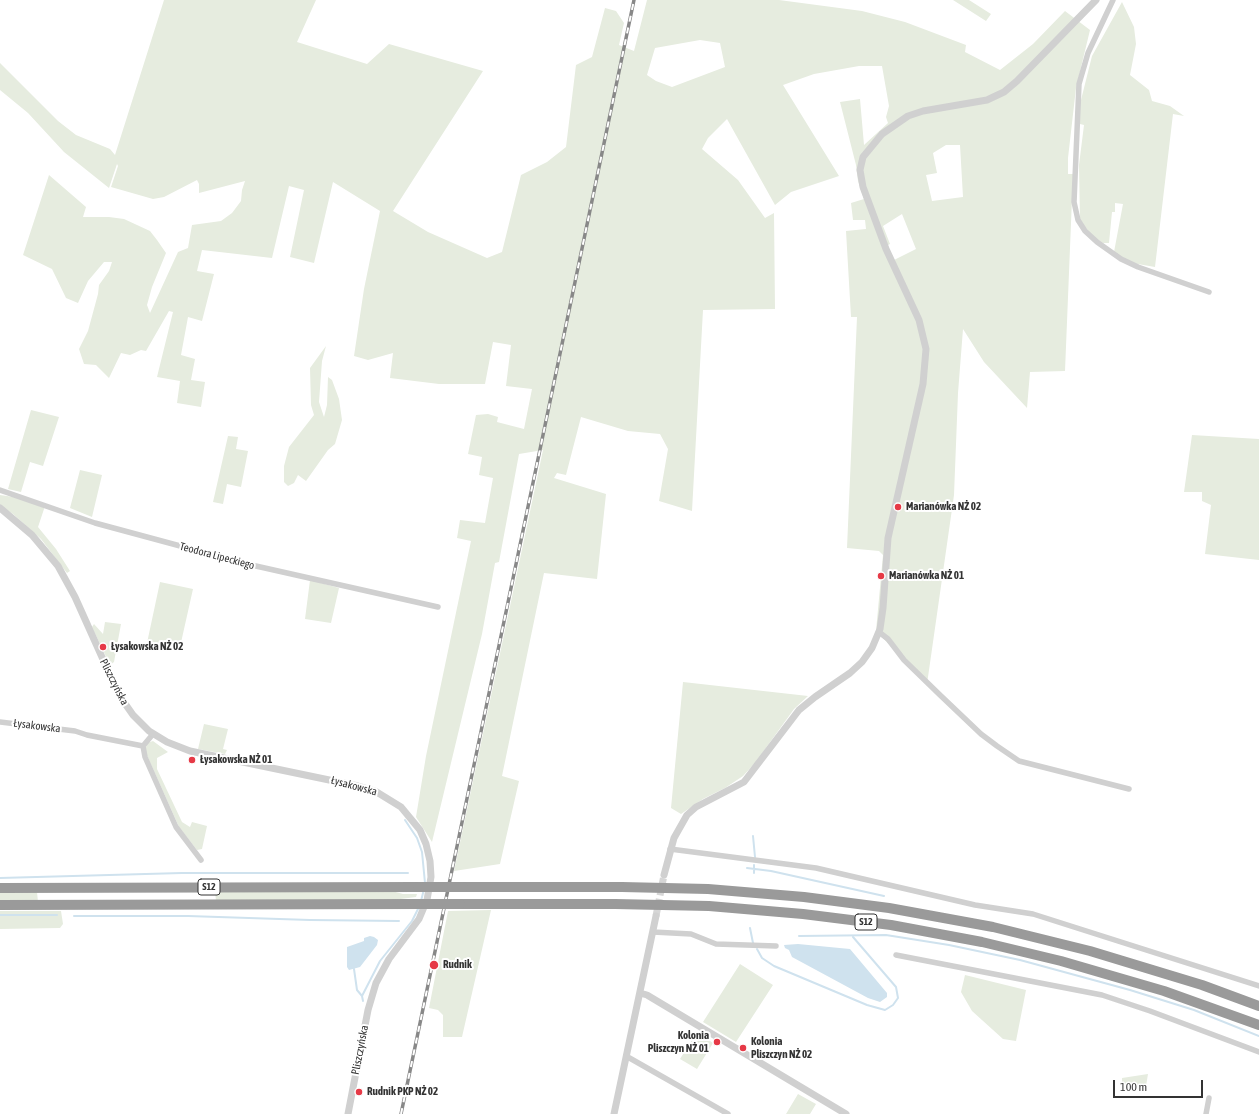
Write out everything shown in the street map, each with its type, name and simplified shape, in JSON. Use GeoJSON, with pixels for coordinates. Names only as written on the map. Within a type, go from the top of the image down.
{"type":"FeatureCollection","features":[{"type":"Feature","properties":{"kind":"highway","name":"S12"},"geometry":{"type":"LineString","coordinates":[[0,888],[607,886],[708,889],[804,897],[890,908],[993,927],[1084,949],[1202,985],[1259,1006]]}},
{"type":"Feature","properties":{"kind":"highway","name":"S12"},"geometry":{"type":"LineString","coordinates":[[0,905],[686,905],[795,913],[891,925],[982,942],[1074,964],[1164,991],[1259,1025]]}},
{"type":"Feature","properties":{"kind":"street"},"geometry":{"type":"LineString","coordinates":[[664,875],[670,849],[678,827],[689,812],[744,782],[799,710],[858,665],[870,651],[879,632],[883,613],[888,538],[923,384],[926,349],[919,320],[886,249],[863,187],[860,174],[861,160],[869,147],[882,134],[908,116],[924,111],[987,100],[1004,92],[1018,81],[1096,0]]}},
{"type":"Feature","properties":{"kind":"street"},"geometry":{"type":"LineString","coordinates":[[1113,0],[1088,53],[1079,84],[1074,202],[1078,220],[1085,232],[1120,259],[1138,267],[1209,292]]}},
{"type":"Feature","properties":{"kind":"street","name":"Teodora Lipeckiego"},"geometry":{"type":"LineString","coordinates":[[0,490],[95,523],[239,562],[438,607]]}},
{"type":"Feature","properties":{"kind":"street","name":"Pliszczyńska"},"geometry":{"type":"LineString","coordinates":[[0,508],[32,536],[60,570],[78,604],[119,695],[133,715],[153,734]]}},
{"type":"Feature","properties":{"kind":"street"},"geometry":{"type":"LineString","coordinates":[[879,632],[883,634],[904,660],[981,734],[1019,761],[1129,789]]}},
{"type":"Feature","properties":{"kind":"street","name":"Łysakowska"},"geometry":{"type":"LineString","coordinates":[[0,722],[75,731],[87,735],[143,746]]}},
{"type":"Feature","properties":{"kind":"street"},"geometry":{"type":"LineString","coordinates":[[153,734],[143,746],[145,756],[176,827],[201,860]]}},
{"type":"Feature","properties":{"kind":"street","name":"Łysakowska"},"geometry":{"type":"LineString","coordinates":[[153,734],[171,744],[190,751],[369,789],[388,798],[401,807],[412,819],[423,836],[428,851],[431,868],[429,894],[419,919],[382,970],[368,1010]]}},
{"type":"Feature","properties":{"kind":"street"},"geometry":{"type":"LineString","coordinates":[[670,849],[822,869],[975,905],[1033,914],[1259,986]]}},
{"type":"Feature","properties":{"kind":"street"},"geometry":{"type":"LineString","coordinates":[[614,1114],[656,916]]}},
{"type":"Feature","properties":{"kind":"street"},"geometry":{"type":"LineString","coordinates":[[652,932],[692,934],[716,944],[776,946]]}},
{"type":"Feature","properties":{"kind":"street"},"geometry":{"type":"LineString","coordinates":[[896,955],[1102,995],[1150,1011],[1259,1052]]}},
{"type":"Feature","properties":{"kind":"street"},"geometry":{"type":"LineString","coordinates":[[640,993],[647,995],[846,1114]]}},
{"type":"Feature","properties":{"kind":"street","name":"Pliszczyńska"},"geometry":{"type":"LineString","coordinates":[[348,1114],[368,1010]]}},
{"type":"Feature","properties":{"kind":"street"},"geometry":{"type":"LineString","coordinates":[[626,1056],[728,1114]]}},
{"type":"Feature","properties":{"kind":"street"},"geometry":{"type":"LineString","coordinates":[[1206,1114],[1209,1098]]}},
{"type":"Feature","properties":{"kind":"shaded area"},"geometry":{"type":"Polygon","coordinates":[[[164,0],[316,0],[297,42],[367,64],[389,44],[483,71],[393,211],[428,232],[487,258],[502,252],[521,175],[547,162],[566,147],[576,65],[592,57],[605,8],[616,11],[624,23],[619,45],[634,51],[647,0],[779,0],[862,11],[905,22],[966,45],[965,52],[1000,70],[1033,44],[1065,11],[1090,30],[1076,88],[1068,158],[1068,174],[1073,174],[1065,371],[1030,372],[1027,408],[984,362],[963,329],[958,393],[954,495],[927,684],[876,631],[883,555],[879,551],[847,548],[857,317],[851,317],[846,231],[866,229],[865,220],[853,220],[851,203],[864,199],[858,181],[856,165],[840,102],[860,99],[864,145],[888,123],[886,117],[889,106],[882,66],[859,66],[814,74],[783,85],[839,176],[791,192],[775,205],[727,119],[708,138],[702,149],[738,180],[765,218],[774,213],[775,309],[703,310],[692,511],[659,501],[668,449],[660,434],[628,431],[581,417],[566,475],[557,473],[554,478],[606,494],[597,579],[544,573],[502,776],[519,781],[500,864],[454,871],[543,450],[519,454],[499,562],[495,563],[482,634],[432,842],[416,817],[426,756],[471,541],[457,538],[460,520],[485,523],[493,478],[479,475],[482,457],[468,454],[476,415],[488,414],[498,417],[497,422],[524,429],[532,389],[506,386],[511,345],[493,342],[485,384],[439,384],[390,378],[393,353],[368,360],[354,356],[364,289],[380,211],[333,182],[314,263],[290,257],[304,190],[289,186],[272,258],[202,250],[197,271],[214,274],[202,321],[188,317],[181,355],[195,359],[191,380],[205,382],[201,407],[177,403],[180,381],[157,377],[173,312],[169,311],[146,351],[141,350],[130,355],[121,353],[109,378],[96,365],[84,364],[79,349],[88,331],[99,285],[109,271],[112,262],[104,262],[88,281],[78,303],[66,298],[52,269],[23,255],[49,175],[86,207],[83,217],[109,217],[124,219],[150,231],[157,240],[166,253],[152,287],[147,305],[150,313],[178,252],[188,248],[192,225],[221,221],[232,213],[241,201],[245,181],[199,193],[199,184],[197,180],[164,197],[153,199],[111,187],[118,166],[117,164],[109,188],[64,152],[28,113],[0,90],[0,63],[58,121],[76,135],[110,149],[115,155],[164,0]],[[700,40],[655,48],[647,75],[656,81],[672,87],[725,67],[720,43],[700,40]],[[946,145],[933,153],[937,173],[926,175],[932,201],[963,197],[960,145],[946,145]],[[902,214],[883,226],[890,244],[884,247],[890,262],[916,249],[902,214]]]}},
{"type":"Feature","properties":{"kind":"shaded area"},"geometry":{"type":"Polygon","coordinates":[[[953,0],[969,0],[991,14],[986,21],[953,0]]]}},
{"type":"Feature","properties":{"kind":"shaded area"},"geometry":{"type":"Polygon","coordinates":[[[1122,2],[1134,27],[1136,44],[1130,75],[1149,90],[1152,101],[1170,106],[1184,116],[1173,114],[1155,267],[1132,263],[1114,252],[1123,204],[1115,203],[1115,212],[1112,212],[1109,243],[1103,243],[1091,235],[1080,220],[1079,165],[1084,125],[1080,124],[1080,104],[1092,56],[1122,2]]]}},
{"type":"Feature","properties":{"kind":"shaded area"},"geometry":{"type":"Polygon","coordinates":[[[326,346],[322,361],[319,402],[324,417],[327,405],[328,377],[332,380],[339,399],[342,420],[335,444],[328,450],[306,481],[298,475],[294,483],[288,486],[284,482],[284,466],[289,447],[314,415],[311,405],[310,368],[326,346]]]}},
{"type":"Feature","properties":{"kind":"shaded area"},"geometry":{"type":"Polygon","coordinates":[[[31,410],[59,417],[43,466],[30,462],[21,492],[8,489],[31,410]]]}},
{"type":"Feature","properties":{"kind":"shaded area"},"geometry":{"type":"Polygon","coordinates":[[[1192,435],[1259,439],[1259,560],[1205,554],[1211,505],[1202,501],[1202,492],[1184,492],[1192,435]]]}},
{"type":"Feature","properties":{"kind":"shaded area"},"geometry":{"type":"Polygon","coordinates":[[[228,436],[238,437],[236,449],[248,451],[241,487],[227,484],[223,504],[213,502],[228,436]]]}},
{"type":"Feature","properties":{"kind":"shaded area"},"geometry":{"type":"Polygon","coordinates":[[[80,470],[102,475],[92,517],[70,508],[80,470]]]}},
{"type":"Feature","properties":{"kind":"shaded area"},"geometry":{"type":"Polygon","coordinates":[[[0,495],[14,497],[45,506],[38,527],[56,549],[70,571],[67,573],[41,539],[13,514],[0,505],[0,495]]]}},
{"type":"Feature","properties":{"kind":"shaded area"},"geometry":{"type":"Polygon","coordinates":[[[310,580],[339,588],[331,623],[305,619],[310,580]]]}},
{"type":"Feature","properties":{"kind":"shaded area"},"geometry":{"type":"Polygon","coordinates":[[[160,582],[193,589],[180,647],[147,643],[160,582]]]}},
{"type":"Feature","properties":{"kind":"shaded area"},"geometry":{"type":"Polygon","coordinates":[[[105,622],[121,624],[114,662],[110,665],[92,627],[94,624],[103,634],[105,622]]]}},
{"type":"Feature","properties":{"kind":"shaded area"},"geometry":{"type":"Polygon","coordinates":[[[683,682],[808,696],[794,709],[755,763],[743,776],[725,788],[703,799],[681,814],[671,808],[683,682]]]}},
{"type":"Feature","properties":{"kind":"shaded area"},"geometry":{"type":"Polygon","coordinates":[[[204,724],[228,729],[223,749],[227,750],[225,754],[198,749],[204,724]]]}},
{"type":"Feature","properties":{"kind":"shaded area"},"geometry":{"type":"Polygon","coordinates":[[[153,741],[168,752],[157,758],[157,769],[182,822],[190,827],[192,822],[207,826],[202,849],[197,850],[179,827],[145,751],[147,743],[153,741]]]}},
{"type":"Feature","properties":{"kind":"shaded area"},"geometry":{"type":"Polygon","coordinates":[[[215,891],[392,891],[403,894],[417,894],[416,897],[393,900],[216,901],[215,891]]]}},
{"type":"Feature","properties":{"kind":"shaded area"},"geometry":{"type":"Polygon","coordinates":[[[0,892],[37,892],[38,902],[0,902],[0,892]]]}},
{"type":"Feature","properties":{"kind":"shaded area"},"geometry":{"type":"Polygon","coordinates":[[[491,910],[462,1037],[443,1037],[443,1015],[438,1010],[429,1008],[448,911],[491,910]]]}},
{"type":"Feature","properties":{"kind":"shaded area"},"geometry":{"type":"Polygon","coordinates":[[[0,911],[61,911],[63,924],[60,928],[0,929],[0,911]]]}},
{"type":"Feature","properties":{"kind":"shaded area"},"geometry":{"type":"Polygon","coordinates":[[[740,964],[773,985],[736,1042],[703,1022],[740,964]]]}},
{"type":"Feature","properties":{"kind":"shaded area"},"geometry":{"type":"Polygon","coordinates":[[[965,975],[1026,990],[1016,1041],[1003,1039],[972,1011],[961,992],[965,975]]]}},
{"type":"Feature","properties":{"kind":"shaded area"},"geometry":{"type":"Polygon","coordinates":[[[697,1032],[713,1043],[697,1069],[680,1059],[697,1032]]]}},
{"type":"Feature","properties":{"kind":"shaded area"},"geometry":{"type":"Polygon","coordinates":[[[1148,1074],[1146,1086],[1122,1090],[1122,1078],[1148,1074]]]}},
{"type":"Feature","properties":{"kind":"shaded area"},"geometry":{"type":"Polygon","coordinates":[[[798,1094],[816,1104],[810,1114],[786,1114],[798,1094]]]}},
{"type":"Feature","properties":{"kind":"water"},"geometry":{"type":"Polygon","coordinates":[[[370,936],[378,940],[377,945],[360,967],[349,970],[347,967],[347,947],[364,941],[364,938],[370,936]]]}},
{"type":"Feature","properties":{"kind":"water"},"geometry":{"type":"Polygon","coordinates":[[[798,944],[850,949],[887,993],[887,997],[880,1002],[868,998],[792,957],[789,950],[785,948],[784,945],[798,944]]]}},
{"type":"Feature","properties":{"kind":"waterway"},"geometry":{"type":"LineString","coordinates":[[405,820],[417,838],[422,852],[425,883]]}},
{"type":"Feature","properties":{"kind":"waterway"},"geometry":{"type":"LineString","coordinates":[[753,836],[755,857]]}},
{"type":"Feature","properties":{"kind":"waterway"},"geometry":{"type":"LineString","coordinates":[[754,865],[754,873]]}},
{"type":"Feature","properties":{"kind":"waterway"},"geometry":{"type":"LineString","coordinates":[[747,868],[771,871],[884,896]]}},
{"type":"Feature","properties":{"kind":"waterway"},"geometry":{"type":"LineString","coordinates":[[0,878],[182,873],[408,873]]}},
{"type":"Feature","properties":{"kind":"waterway"},"geometry":{"type":"LineString","coordinates":[[421,901],[424,889]]}},
{"type":"Feature","properties":{"kind":"waterway"},"geometry":{"type":"LineString","coordinates":[[362,996],[380,961],[412,921],[419,907]]}},
{"type":"Feature","properties":{"kind":"waterway"},"geometry":{"type":"LineString","coordinates":[[0,915],[57,915]]}},
{"type":"Feature","properties":{"kind":"waterway"},"geometry":{"type":"LineString","coordinates":[[74,916],[188,916],[399,921]]}},
{"type":"Feature","properties":{"kind":"waterway"},"geometry":{"type":"LineString","coordinates":[[750,928],[753,943]]}},
{"type":"Feature","properties":{"kind":"waterway"},"geometry":{"type":"LineString","coordinates":[[799,936],[886,935],[949,945],[1020,960],[1130,990],[1194,1010],[1259,1036]]}},
{"type":"Feature","properties":{"kind":"waterway"},"geometry":{"type":"LineString","coordinates":[[757,949],[762,958],[774,966],[867,1005],[885,1010],[893,1005],[898,998],[896,987],[853,937]]}},
{"type":"Feature","properties":{"kind":"waterway"},"geometry":{"type":"LineString","coordinates":[[354,969],[357,990],[362,996],[363,1001]]}},
{"type":"Feature","properties":{"kind":"tunnel"},"geometry":{"type":"LineString","coordinates":[[656,916],[664,875]]}},
{"type":"Feature","properties":{"kind":"railway"},"geometry":{"type":"LineString","coordinates":[[401,1114],[634,0]]}},
{"type":"Feature","properties":{"kind":"place","name":"Marianówka NŻ 02"},"geometry":{"type":"Point","coordinates":[898,507]}},
{"type":"Feature","properties":{"kind":"place","name":"Marianówka NŻ 01"},"geometry":{"type":"Point","coordinates":[881,576]}},
{"type":"Feature","properties":{"kind":"place","name":"Łysakowska NŻ 02"},"geometry":{"type":"Point","coordinates":[103,647]}},
{"type":"Feature","properties":{"kind":"place","name":"Łysakowska NŻ 01"},"geometry":{"type":"Point","coordinates":[192,760]}},
{"type":"Feature","properties":{"kind":"place","name":"Rudnik"},"geometry":{"type":"Point","coordinates":[434,965]}},
{"type":"Feature","properties":{"kind":"place","name":"Kolonia Pliszczyn NŻ 01"},"geometry":{"type":"Point","coordinates":[717,1042]}},
{"type":"Feature","properties":{"kind":"place","name":"Kolonia Pliszczyn NŻ 02"},"geometry":{"type":"Point","coordinates":[743,1048]}},
{"type":"Feature","properties":{"kind":"place","name":"Rudnik PKP NŻ 02"},"geometry":{"type":"Point","coordinates":[359,1092]}}]}
